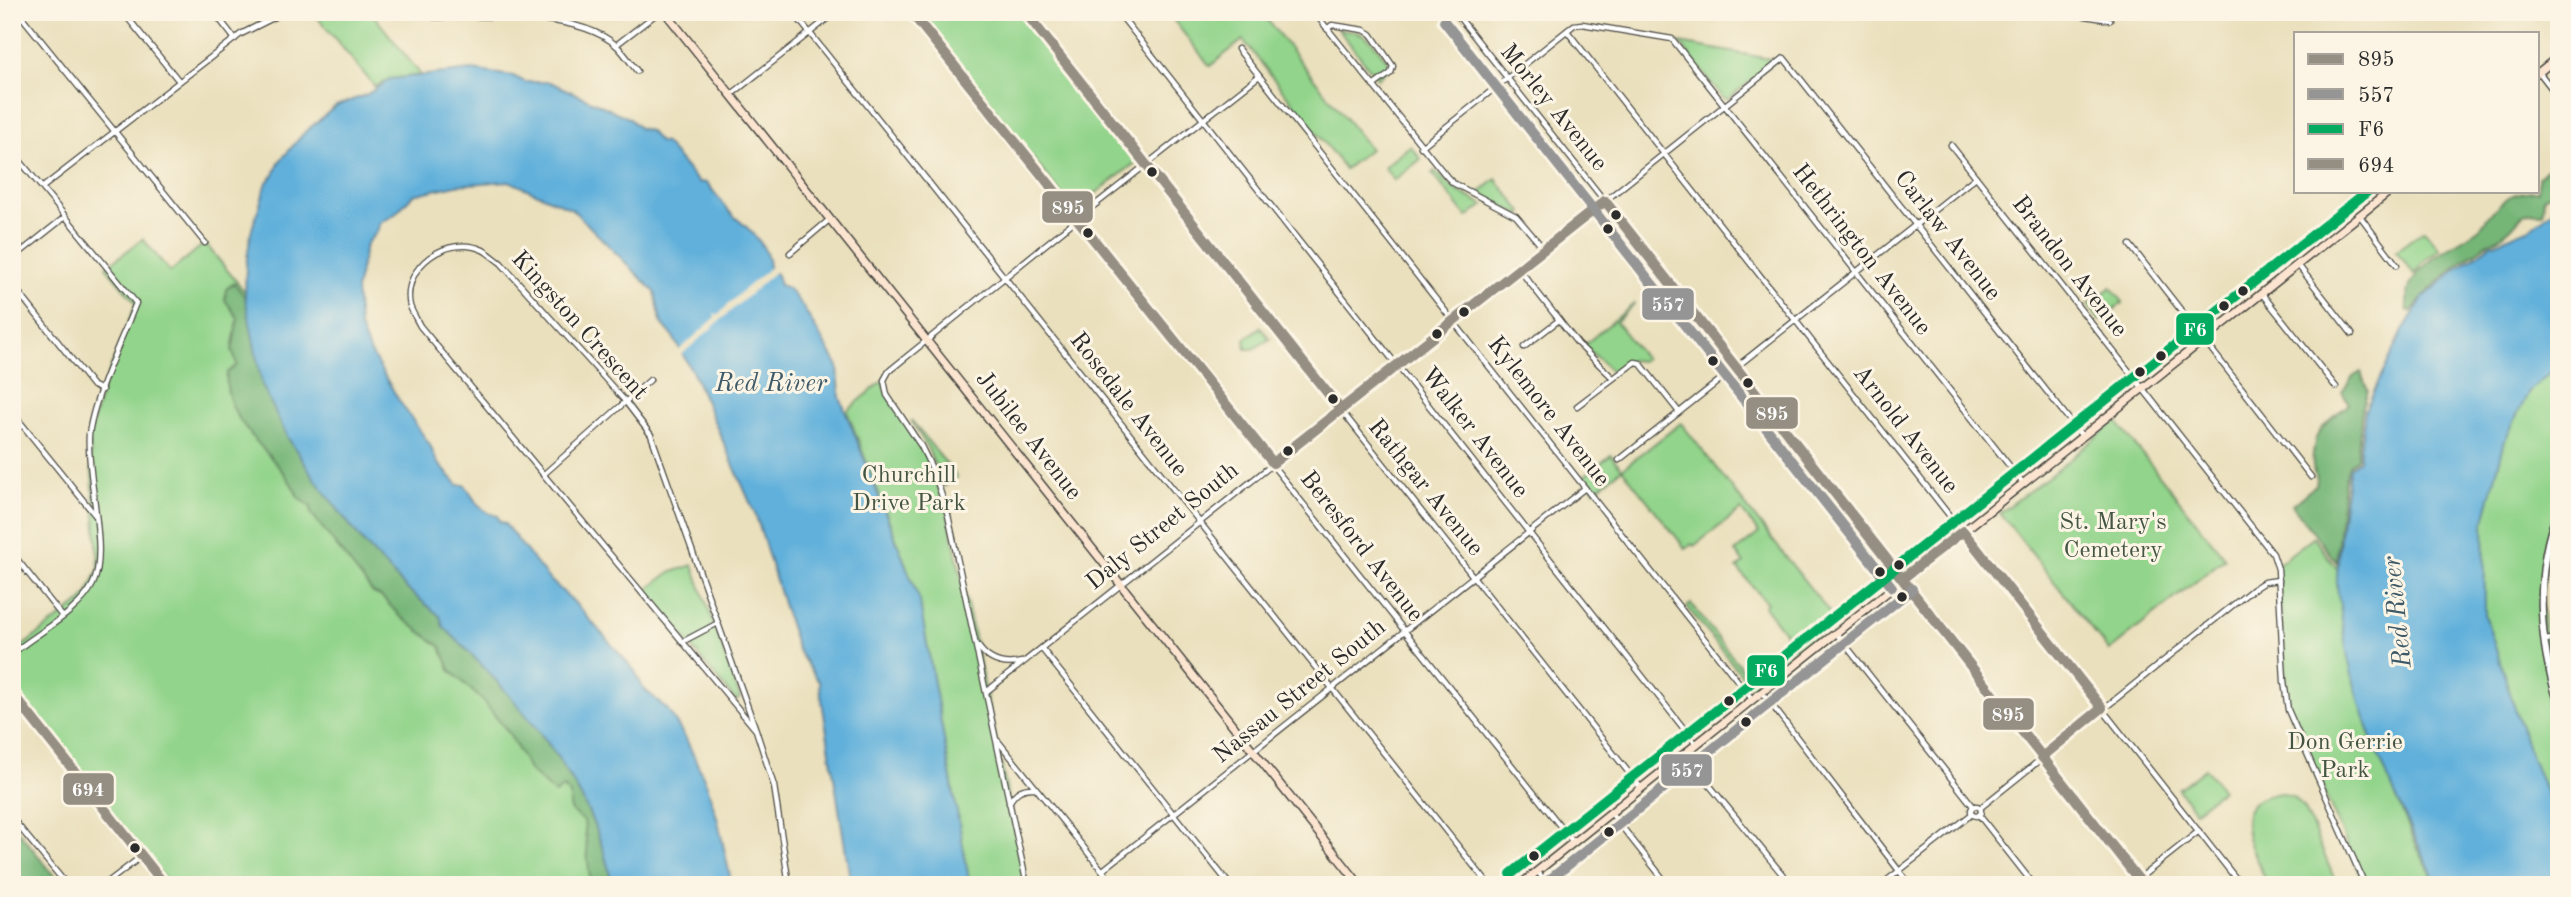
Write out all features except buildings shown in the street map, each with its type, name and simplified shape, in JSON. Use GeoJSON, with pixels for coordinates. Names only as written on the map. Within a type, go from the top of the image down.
{"type":"FeatureCollection","features":[{"type":"Feature","properties":{"kind":"main road","name":"Jubilee Avenue"},"geometry":{"type":"LineString","coordinates":[[665,12],[1360,885]]}},
{"type":"Feature","properties":{"kind":"main road"},"geometry":{"type":"LineString","coordinates":[[2540,70],[2559,56]]}},
{"type":"Feature","properties":{"kind":"main road"},"geometry":{"type":"LineString","coordinates":[[1520,885],[2389,192]]}},
{"type":"Feature","properties":{"kind":"street"},"geometry":{"type":"LineString","coordinates":[[18,12],[205,243]]}},
{"type":"Feature","properties":{"kind":"street"},"geometry":{"type":"LineString","coordinates":[[123,12],[179,81]]}},
{"type":"Feature","properties":{"kind":"street"},"geometry":{"type":"LineString","coordinates":[[214,12],[234,39]]}},
{"type":"Feature","properties":{"kind":"street"},"geometry":{"type":"LineString","coordinates":[[43,187],[234,39],[285,12]]}},
{"type":"Feature","properties":{"kind":"street"},"geometry":{"type":"LineString","coordinates":[[430,12],[434,17],[507,14],[570,25],[616,45],[637,71]]}},
{"type":"Feature","properties":{"kind":"street"},"geometry":{"type":"LineString","coordinates":[[616,45],[659,12]]}},
{"type":"Feature","properties":{"kind":"street","name":"Rosedale Avenue"},"geometry":{"type":"LineString","coordinates":[[793,12],[1489,885]]}},
{"type":"Feature","properties":{"kind":"street"},"geometry":{"type":"LineString","coordinates":[[732,94],[836,12]]}},
{"type":"Feature","properties":{"kind":"street","name":"Beresford Avenue"},"geometry":{"type":"LineString","coordinates":[[912,12],[1573,842]]}},
{"type":"Feature","properties":{"kind":"street","name":"Rathgar Avenue"},"geometry":{"type":"LineString","coordinates":[[1026,12],[1641,788]]}},
{"type":"Feature","properties":{"kind":"street","name":"Walker Avenue"},"geometry":{"type":"LineString","coordinates":[[1118,12],[1696,744]]}},
{"type":"Feature","properties":{"kind":"street"},"geometry":{"type":"LineString","coordinates":[[1314,12],[1421,147],[1453,183],[1516,216],[1545,248]]}},
{"type":"Feature","properties":{"kind":"street","name":"Morley Avenue"},"geometry":{"type":"LineString","coordinates":[[1455,12],[1933,615],[2143,885]]}},
{"type":"Feature","properties":{"kind":"street"},"geometry":{"type":"LineString","coordinates":[[2061,12],[2110,20]]}},
{"type":"Feature","properties":{"kind":"street","name":"Hethrington Avenue"},"geometry":{"type":"LineString","coordinates":[[1567,31],[1577,24],[1672,39],[2023,483]]}},
{"type":"Feature","properties":{"kind":"street"},"geometry":{"type":"LineString","coordinates":[[1327,29],[1332,26],[1364,30],[1371,34],[1394,66],[1391,73],[1373,86]]}},
{"type":"Feature","properties":{"kind":"street"},"geometry":{"type":"LineString","coordinates":[[1421,147],[1567,31]]}},
{"type":"Feature","properties":{"kind":"street","name":"Arnold Avenue"},"geometry":{"type":"LineString","coordinates":[[1567,31],[2241,885]]}},
{"type":"Feature","properties":{"kind":"street","name":"Kylemore Avenue"},"geometry":{"type":"LineString","coordinates":[[1238,49],[1752,699]]}},
{"type":"Feature","properties":{"kind":"street","name":"Daly Street South"},"geometry":{"type":"LineString","coordinates":[[986,692],[1784,58]]}},
{"type":"Feature","properties":{"kind":"street","name":"Carlaw Avenue"},"geometry":{"type":"LineString","coordinates":[[1784,58],[2081,436]]}},
{"type":"Feature","properties":{"kind":"street"},"geometry":{"type":"LineString","coordinates":[[2540,74],[2559,98]]}},
{"type":"Feature","properties":{"kind":"street"},"geometry":{"type":"LineString","coordinates":[[1027,885],[953,536],[941,494],[921,446],[887,395],[884,380],[889,371],[927,340],[1259,76]]}},
{"type":"Feature","properties":{"kind":"street","name":"Brandon Avenue"},"geometry":{"type":"LineString","coordinates":[[1951,145],[2268,547],[2276,562],[2288,709],[2365,885]]}},
{"type":"Feature","properties":{"kind":"street"},"geometry":{"type":"LineString","coordinates":[[12,150],[136,303],[102,390],[89,436],[99,568],[82,601],[12,654]]}},
{"type":"Feature","properties":{"kind":"street"},"geometry":{"type":"LineString","coordinates":[[1619,460],[1976,177]]}},
{"type":"Feature","properties":{"kind":"street"},"geometry":{"type":"LineString","coordinates":[[2360,216],[2397,265]]}},
{"type":"Feature","properties":{"kind":"street"},"geometry":{"type":"LineString","coordinates":[[12,259],[65,217]]}},
{"type":"Feature","properties":{"kind":"street"},"geometry":{"type":"LineString","coordinates":[[790,253],[830,219]]}},
{"type":"Feature","properties":{"kind":"street"},"geometry":{"type":"LineString","coordinates":[[2130,245],[2311,477]]}},
{"type":"Feature","properties":{"kind":"street","name":"Kingston Crescent"},"geometry":{"type":"LineString","coordinates":[[466,246],[483,250],[501,263],[625,401],[651,435],[755,730],[417,321],[410,305],[411,284],[417,271],[433,253],[450,247],[466,246]]}},
{"type":"Feature","properties":{"kind":"street"},"geometry":{"type":"LineString","coordinates":[[2298,264],[2352,334]]}},
{"type":"Feature","properties":{"kind":"street"},"geometry":{"type":"LineString","coordinates":[[1519,269],[1578,344],[1613,378]]}},
{"type":"Feature","properties":{"kind":"street"},"geometry":{"type":"LineString","coordinates":[[12,284],[93,386],[102,390]]}},
{"type":"Feature","properties":{"kind":"street"},"geometry":{"type":"LineString","coordinates":[[2262,294],[2336,387]]}},
{"type":"Feature","properties":{"kind":"street"},"geometry":{"type":"LineString","coordinates":[[1524,347],[1559,320]]}},
{"type":"Feature","properties":{"kind":"street"},"geometry":{"type":"LineString","coordinates":[[1577,406],[1635,362],[1640,362],[1679,412]]}},
{"type":"Feature","properties":{"kind":"street"},"geometry":{"type":"LineString","coordinates":[[543,475],[650,380]]}},
{"type":"Feature","properties":{"kind":"street"},"geometry":{"type":"LineString","coordinates":[[12,412],[95,515]]}},
{"type":"Feature","properties":{"kind":"street","name":"Nassau Street South"},"geometry":{"type":"LineString","coordinates":[[1103,870],[1585,488]]}},
{"type":"Feature","properties":{"kind":"street"},"geometry":{"type":"LineString","coordinates":[[2559,508],[2549,539],[2541,590],[2545,640],[2559,704]]}},
{"type":"Feature","properties":{"kind":"street"},"geometry":{"type":"LineString","coordinates":[[2549,539],[2559,542]]}},
{"type":"Feature","properties":{"kind":"street"},"geometry":{"type":"LineString","coordinates":[[12,553],[62,616]]}},
{"type":"Feature","properties":{"kind":"street"},"geometry":{"type":"LineString","coordinates":[[1979,815],[1980,808],[2261,583],[2278,580]]}},
{"type":"Feature","properties":{"kind":"street"},"geometry":{"type":"LineString","coordinates":[[682,642],[718,623]]}},
{"type":"Feature","properties":{"kind":"street"},"geometry":{"type":"LineString","coordinates":[[1835,633],[1973,806],[1980,808]]}},
{"type":"Feature","properties":{"kind":"street"},"geometry":{"type":"LineString","coordinates":[[2545,640],[2559,638]]}},
{"type":"Feature","properties":{"kind":"street"},"geometry":{"type":"LineString","coordinates":[[975,641],[981,651],[998,662],[1012,664],[1027,661]]}},
{"type":"Feature","properties":{"kind":"street"},"geometry":{"type":"LineString","coordinates":[[1042,649],[1230,885]]}},
{"type":"Feature","properties":{"kind":"street"},"geometry":{"type":"LineString","coordinates":[[1762,692],[1910,885]]}},
{"type":"Feature","properties":{"kind":"street"},"geometry":{"type":"LineString","coordinates":[[12,693],[165,885]]}},
{"type":"Feature","properties":{"kind":"street"},"geometry":{"type":"LineString","coordinates":[[755,730],[774,786],[789,885]]}},
{"type":"Feature","properties":{"kind":"street"},"geometry":{"type":"LineString","coordinates":[[997,740],[1114,885]]}},
{"type":"Feature","properties":{"kind":"street"},"geometry":{"type":"LineString","coordinates":[[1684,754],[1791,885]]}},
{"type":"Feature","properties":{"kind":"street"},"geometry":{"type":"LineString","coordinates":[[1009,803],[1021,789],[1036,788]]}},
{"type":"Feature","properties":{"kind":"street"},"geometry":{"type":"LineString","coordinates":[[1881,885],[1972,814],[1973,806]]}},
{"type":"Feature","properties":{"kind":"street"},"geometry":{"type":"LineString","coordinates":[[1610,812],[1668,885]]}},
{"type":"Feature","properties":{"kind":"street"},"geometry":{"type":"LineString","coordinates":[[1972,814],[1979,815],[2034,885]]}},
{"type":"Feature","properties":{"kind":"street"},"geometry":{"type":"LineString","coordinates":[[12,818],[67,885]]}},
{"type":"Feature","properties":{"kind":"street"},"geometry":{"type":"LineString","coordinates":[[2131,885],[2199,831]]}},
{"type":"Feature","properties":{"kind":"street"},"geometry":{"type":"LineString","coordinates":[[104,885],[142,856]]}},
{"type":"Feature","properties":{"kind":"street"},"geometry":{"type":"LineString","coordinates":[[1537,871],[1548,885]]}},
{"type":"Feature","properties":{"kind":"green space"},"geometry":{"type":"Polygon","coordinates":[[[313,12],[371,12],[421,75],[389,79],[375,87],[313,12]]]}},
{"type":"Feature","properties":{"kind":"green space"},"geometry":{"type":"Polygon","coordinates":[[[917,12],[1022,12],[1139,160],[1074,210],[917,12]]]}},
{"type":"Feature","properties":{"kind":"green space"},"geometry":{"type":"Polygon","coordinates":[[[1167,12],[1261,12],[1370,149],[1345,169],[1243,40],[1210,66],[1167,12]]]}},
{"type":"Feature","properties":{"kind":"green space"},"geometry":{"type":"Polygon","coordinates":[[[1338,29],[1356,32],[1368,38],[1390,67],[1378,79],[1338,29]]]}},
{"type":"Feature","properties":{"kind":"green space"},"geometry":{"type":"Polygon","coordinates":[[[1680,43],[1770,59],[1772,64],[1728,99],[1723,98],[1680,43]]]}},
{"type":"Feature","properties":{"kind":"green space"},"geometry":{"type":"Polygon","coordinates":[[[1410,146],[1421,159],[1394,180],[1384,167],[1410,146]]]}},
{"type":"Feature","properties":{"kind":"green space"},"geometry":{"type":"Polygon","coordinates":[[[2559,165],[2559,192],[2544,196],[2543,213],[2525,214],[2505,233],[2455,267],[2436,283],[2412,311],[2408,311],[2407,296],[2411,283],[2419,272],[2441,253],[2479,229],[2509,197],[2522,192],[2540,192],[2540,176],[2547,168],[2559,165]]]}},
{"type":"Feature","properties":{"kind":"green space"},"geometry":{"type":"Polygon","coordinates":[[[1435,171],[1454,189],[1484,205],[1467,217],[1432,173],[1435,171]]]}},
{"type":"Feature","properties":{"kind":"green space"},"geometry":{"type":"Polygon","coordinates":[[[1496,179],[1523,213],[1520,215],[1479,193],[1496,179]]]}},
{"type":"Feature","properties":{"kind":"green space"},"geometry":{"type":"Polygon","coordinates":[[[2424,230],[2440,249],[2423,262],[2414,274],[2396,251],[2424,230]]]}},
{"type":"Feature","properties":{"kind":"green space"},"geometry":{"type":"Polygon","coordinates":[[[143,239],[170,272],[205,243],[246,293],[245,298],[557,754],[612,885],[170,885],[12,693],[12,654],[82,601],[99,568],[89,436],[102,390],[136,303],[106,267],[143,239]]]}},
{"type":"Feature","properties":{"kind":"green space"},"geometry":{"type":"Polygon","coordinates":[[[234,283],[245,297],[263,385],[288,438],[317,482],[363,542],[406,588],[440,616],[443,626],[498,682],[548,743],[588,810],[612,885],[594,885],[590,880],[584,821],[570,810],[570,794],[563,788],[555,794],[529,770],[509,733],[483,701],[450,670],[441,647],[401,617],[382,597],[373,593],[311,513],[311,507],[298,497],[279,467],[242,424],[228,391],[227,373],[237,365],[232,350],[238,318],[225,300],[226,289],[234,283]]]}},
{"type":"Feature","properties":{"kind":"green space"},"geometry":{"type":"Polygon","coordinates":[[[2111,287],[2123,302],[2100,321],[2088,305],[2111,287]]]}},
{"type":"Feature","properties":{"kind":"green space"},"geometry":{"type":"Polygon","coordinates":[[[1635,303],[1616,322],[1645,359],[1631,360],[1612,372],[1584,345],[1635,303]]]}},
{"type":"Feature","properties":{"kind":"green space"},"geometry":{"type":"Polygon","coordinates":[[[1260,327],[1270,339],[1253,349],[1246,349],[1245,339],[1260,327]]]}},
{"type":"Feature","properties":{"kind":"green space"},"geometry":{"type":"Polygon","coordinates":[[[2559,365],[2559,504],[2554,515],[2540,590],[2550,680],[2559,708],[2559,824],[2528,749],[2485,615],[2484,521],[2505,440],[2529,391],[2559,365]]]}},
{"type":"Feature","properties":{"kind":"green space"},"geometry":{"type":"Polygon","coordinates":[[[2361,372],[2368,391],[2362,410],[2357,458],[2349,465],[2344,484],[2336,562],[2292,505],[2316,485],[2313,455],[2317,435],[2326,423],[2349,404],[2342,392],[2353,377],[2361,372]]]}},
{"type":"Feature","properties":{"kind":"green space","name":"Churchill Drive Park"},"geometry":{"type":"Polygon","coordinates":[[[884,380],[884,388],[929,462],[948,515],[1027,885],[970,885],[919,599],[847,411],[884,380]]]}},
{"type":"Feature","properties":{"kind":"green space"},"geometry":{"type":"Polygon","coordinates":[[[911,420],[957,477],[944,487],[928,449],[911,420]]]}},
{"type":"Feature","properties":{"kind":"green space","name":"St. Mary's Cemetery"},"geometry":{"type":"Polygon","coordinates":[[[2116,421],[2225,558],[2109,651],[2000,513],[2116,421]]]}},
{"type":"Feature","properties":{"kind":"green space"},"geometry":{"type":"Polygon","coordinates":[[[1681,423],[1836,621],[1752,688],[1687,607],[1691,604],[1751,680],[1795,646],[1764,606],[1767,603],[1737,568],[1744,563],[1735,552],[1759,533],[1741,510],[1694,546],[1692,544],[1686,549],[1622,469],[1681,423]]]}},
{"type":"Feature","properties":{"kind":"green space"},"geometry":{"type":"Polygon","coordinates":[[[1611,455],[1622,469],[1595,491],[1584,476],[1611,455]]]}},
{"type":"Feature","properties":{"kind":"green space","name":"Don Gerrie Park"},"geometry":{"type":"Polygon","coordinates":[[[2313,537],[2338,570],[2344,635],[2354,683],[2369,730],[2416,845],[2437,885],[2365,885],[2288,710],[2277,565],[2313,537]]]}},
{"type":"Feature","properties":{"kind":"green space"},"geometry":{"type":"Polygon","coordinates":[[[693,565],[740,698],[736,701],[645,591],[669,573],[693,565]]]}},
{"type":"Feature","properties":{"kind":"green space"},"geometry":{"type":"Polygon","coordinates":[[[2205,768],[2222,790],[2195,811],[2178,789],[2205,768]]]}},
{"type":"Feature","properties":{"kind":"green space"},"geometry":{"type":"Polygon","coordinates":[[[2281,793],[2293,797],[2305,809],[2337,885],[2268,885],[2250,843],[2246,816],[2251,806],[2262,798],[2281,793]]]}},
{"type":"Feature","properties":{"kind":"green space"},"geometry":{"type":"Polygon","coordinates":[[[12,825],[15,827],[62,885],[12,885],[12,825]]]}},
{"type":"Feature","properties":{"kind":"water","name":"Red River"},"geometry":{"type":"Polygon","coordinates":[[[472,70],[513,76],[525,82],[550,82],[629,118],[639,128],[649,131],[659,142],[665,143],[698,182],[707,183],[728,210],[753,233],[766,252],[769,267],[777,275],[780,285],[788,288],[803,307],[838,366],[840,397],[919,599],[970,885],[851,885],[819,682],[797,649],[756,516],[693,373],[672,335],[661,322],[655,292],[572,209],[509,181],[456,185],[413,195],[394,215],[380,223],[377,232],[366,244],[356,290],[359,325],[368,348],[400,402],[430,445],[437,462],[458,485],[465,485],[482,508],[498,516],[499,521],[505,524],[548,578],[574,602],[635,671],[643,688],[668,710],[686,739],[707,785],[732,885],[612,885],[588,810],[548,743],[498,682],[443,626],[440,616],[406,588],[363,542],[317,482],[288,438],[262,385],[245,297],[251,232],[267,182],[274,175],[279,162],[304,133],[336,106],[366,95],[390,79],[472,70]]]}},
{"type":"Feature","properties":{"kind":"water","name":"Red River"},"geometry":{"type":"Polygon","coordinates":[[[2559,206],[2559,365],[2529,391],[2505,440],[2484,521],[2485,615],[2528,749],[2559,824],[2559,885],[2437,885],[2378,753],[2365,719],[2346,650],[2337,582],[2350,467],[2359,460],[2365,410],[2405,327],[2423,298],[2455,270],[2492,244],[2530,228],[2559,206]]]}},
{"type":"Feature","properties":{"kind":"pier"},"geometry":{"type":"Polygon","coordinates":[[[772,264],[777,270],[680,356],[677,352],[715,318],[714,313],[718,315],[772,264]]]}},
{"type":"Feature","properties":{"kind":"transit line","name":"895"},"geometry":{"type":"LineString","coordinates":[[911,12],[1273,463],[1605,201]]}},
{"type":"Feature","properties":{"kind":"transit line","name":"895"},"geometry":{"type":"LineString","coordinates":[[1025,12],[1341,410]]}},
{"type":"Feature","properties":{"kind":"transit line","name":"557"},"geometry":{"type":"LineString","coordinates":[[1444,21],[1892,587]]}},
{"type":"Feature","properties":{"kind":"transit line","name":"F6"},"geometry":{"type":"LineString","coordinates":[[1511,874],[2367,192]]}},
{"type":"Feature","properties":{"kind":"transit line","name":"895"},"geometry":{"type":"LineString","coordinates":[[1605,201],[2143,885]]}},
{"type":"Feature","properties":{"kind":"transit line","name":"895"},"geometry":{"type":"LineString","coordinates":[[1903,578],[1963,531],[2102,708],[2042,757]]}},
{"type":"Feature","properties":{"kind":"transit line","name":"557"},"geometry":{"type":"LineString","coordinates":[[1543,885],[1912,589]]}},
{"type":"Feature","properties":{"kind":"transit line","name":"694"},"geometry":{"type":"LineString","coordinates":[[12,693],[165,885]]}}]}
